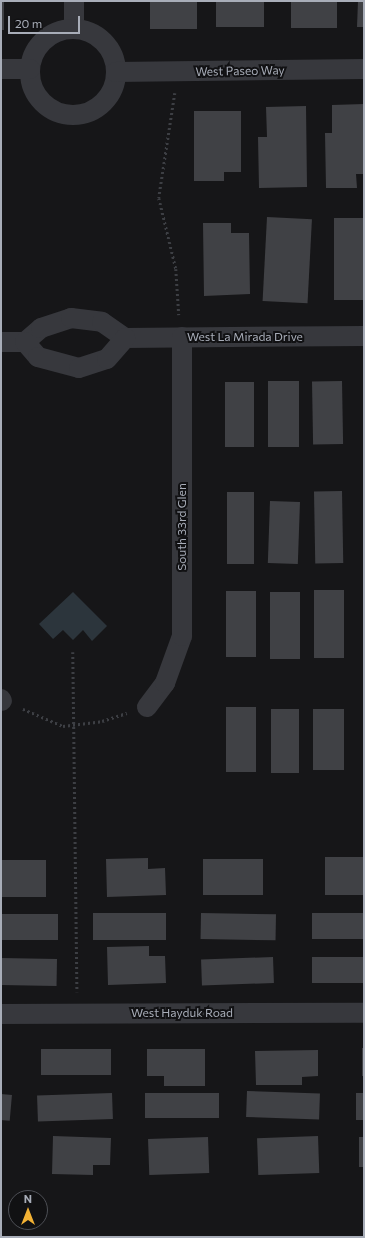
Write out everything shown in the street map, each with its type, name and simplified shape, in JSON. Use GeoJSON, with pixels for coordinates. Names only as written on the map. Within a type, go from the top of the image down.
{"type":"FeatureCollection","features":[{"type":"Feature","properties":{"kind":"street"},"geometry":{"type":"LineString","coordinates":[[74,1],[74,29]]}},
{"type":"Feature","properties":{"kind":"street"},"geometry":{"type":"LineString","coordinates":[[74,29],[87,32],[108,47],[116,72],[114,86],[98,108],[71,115],[46,106],[36,95],[30,68],[40,45],[49,36],[74,29]]}},
{"type":"Feature","properties":{"kind":"street"},"geometry":{"type":"LineString","coordinates":[[1,69],[30,68]]}},
{"type":"Feature","properties":{"kind":"street","name":"West Paseo Way"},"geometry":{"type":"LineString","coordinates":[[116,72],[364,69]]}},
{"type":"Feature","properties":{"kind":"street"},"geometry":{"type":"LineString","coordinates":[[1,342],[25,342],[41,328],[70,318],[102,322],[125,338],[107,359],[79,368],[38,358],[25,342]]}},
{"type":"Feature","properties":{"kind":"street","name":"West La Mirada Drive"},"geometry":{"type":"LineString","coordinates":[[125,338],[364,336]]}},
{"type":"Feature","properties":{"kind":"street","name":"South 33rd Glen"},"geometry":{"type":"LineString","coordinates":[[147,707],[166,683],[182,636],[182,337]]}},
{"type":"Feature","properties":{"kind":"street","name":"West Hayduk Road"},"geometry":{"type":"LineString","coordinates":[[1,1014],[364,1013]]}},
{"type":"Feature","properties":{"kind":"path"},"geometry":{"type":"LineString","coordinates":[[178,71],[159,198],[176,269],[182,337]]}},
{"type":"Feature","properties":{"kind":"path"},"geometry":{"type":"LineString","coordinates":[[73,652],[77,1013]]}},
{"type":"Feature","properties":{"kind":"path"},"geometry":{"type":"LineString","coordinates":[[2,700],[63,726],[74,726],[102,721],[147,707]]}},
{"type":"Feature","properties":{"kind":"shaded area"},"geometry":{"type":"Polygon","coordinates":[[[73,592],[107,626],[92,641],[83,630],[73,640],[63,630],[53,639],[39,624],[73,592]]]}},
{"type":"Feature","properties":{"kind":"building"},"geometry":{"type":"Polygon","coordinates":[[[1,1],[4,1],[4,30],[1,30],[1,1]]]}},
{"type":"Feature","properties":{"kind":"building"},"geometry":{"type":"Polygon","coordinates":[[[150,1],[197,1],[197,29],[150,29],[150,1]]]}},
{"type":"Feature","properties":{"kind":"building"},"geometry":{"type":"Polygon","coordinates":[[[216,1],[264,1],[264,27],[216,27],[216,1]]]}},
{"type":"Feature","properties":{"kind":"building"},"geometry":{"type":"Polygon","coordinates":[[[291,1],[337,1],[337,28],[291,28],[291,1]]]}},
{"type":"Feature","properties":{"kind":"building"},"geometry":{"type":"Polygon","coordinates":[[[358,1],[364,1],[364,27],[357,27],[358,1]]]}},
{"type":"Feature","properties":{"kind":"building"},"geometry":{"type":"Polygon","coordinates":[[[364,104],[364,174],[356,174],[357,188],[326,188],[325,133],[332,133],[332,105],[364,104]]]}},
{"type":"Feature","properties":{"kind":"building"},"geometry":{"type":"Polygon","coordinates":[[[306,106],[307,187],[259,188],[258,137],[267,137],[266,107],[306,106]]]}},
{"type":"Feature","properties":{"kind":"building"},"geometry":{"type":"Polygon","coordinates":[[[194,111],[241,111],[241,172],[224,172],[224,181],[194,181],[194,111]]]}},
{"type":"Feature","properties":{"kind":"building"},"geometry":{"type":"Polygon","coordinates":[[[267,217],[312,219],[308,303],[263,301],[267,217]]]}},
{"type":"Feature","properties":{"kind":"building"},"geometry":{"type":"Polygon","coordinates":[[[334,218],[364,218],[364,300],[334,300],[334,218]]]}},
{"type":"Feature","properties":{"kind":"building"},"geometry":{"type":"Polygon","coordinates":[[[203,223],[231,223],[231,233],[249,233],[250,294],[204,296],[203,223]]]}},
{"type":"Feature","properties":{"kind":"building"},"geometry":{"type":"Polygon","coordinates":[[[268,381],[299,381],[299,447],[268,447],[268,381]]]}},
{"type":"Feature","properties":{"kind":"building"},"geometry":{"type":"Polygon","coordinates":[[[342,381],[343,444],[313,445],[312,382],[342,381]]]}},
{"type":"Feature","properties":{"kind":"building"},"geometry":{"type":"Polygon","coordinates":[[[225,382],[254,382],[254,447],[225,447],[225,382]]]}},
{"type":"Feature","properties":{"kind":"building"},"geometry":{"type":"Polygon","coordinates":[[[314,491],[342,491],[343,563],[315,563],[314,491]]]}},
{"type":"Feature","properties":{"kind":"building"},"geometry":{"type":"Polygon","coordinates":[[[227,492],[254,492],[254,564],[227,564],[227,492]]]}},
{"type":"Feature","properties":{"kind":"building"},"geometry":{"type":"Polygon","coordinates":[[[270,501],[300,502],[298,564],[268,563],[270,501]]]}},
{"type":"Feature","properties":{"kind":"building"},"geometry":{"type":"Polygon","coordinates":[[[314,590],[344,590],[344,658],[314,658],[314,590]]]}},
{"type":"Feature","properties":{"kind":"building"},"geometry":{"type":"Polygon","coordinates":[[[226,591],[256,591],[256,657],[226,657],[226,591]]]}},
{"type":"Feature","properties":{"kind":"building"},"geometry":{"type":"Polygon","coordinates":[[[270,592],[300,592],[300,659],[270,659],[270,592]]]}},
{"type":"Feature","properties":{"kind":"building"},"geometry":{"type":"Polygon","coordinates":[[[226,707],[256,707],[256,772],[226,772],[226,707]]]}},
{"type":"Feature","properties":{"kind":"building"},"geometry":{"type":"Polygon","coordinates":[[[271,709],[299,709],[299,773],[271,773],[271,709]]]}},
{"type":"Feature","properties":{"kind":"building"},"geometry":{"type":"Polygon","coordinates":[[[313,709],[344,709],[344,770],[313,770],[313,709]]]}},
{"type":"Feature","properties":{"kind":"building"},"geometry":{"type":"Polygon","coordinates":[[[325,857],[364,857],[364,895],[325,895],[325,857]]]}},
{"type":"Feature","properties":{"kind":"building"},"geometry":{"type":"Polygon","coordinates":[[[148,858],[148,869],[165,868],[166,895],[107,897],[106,859],[148,858]]]}},
{"type":"Feature","properties":{"kind":"building"},"geometry":{"type":"Polygon","coordinates":[[[203,859],[263,859],[263,895],[203,895],[203,859]]]}},
{"type":"Feature","properties":{"kind":"building"},"geometry":{"type":"Polygon","coordinates":[[[1,860],[46,860],[46,897],[1,897],[1,860]]]}},
{"type":"Feature","properties":{"kind":"building"},"geometry":{"type":"Polygon","coordinates":[[[93,913],[166,913],[166,940],[93,940],[93,913]]]}},
{"type":"Feature","properties":{"kind":"building"},"geometry":{"type":"Polygon","coordinates":[[[201,913],[276,914],[276,940],[201,939],[201,913]]]}},
{"type":"Feature","properties":{"kind":"building"},"geometry":{"type":"Polygon","coordinates":[[[312,913],[364,913],[364,939],[312,939],[312,913]]]}},
{"type":"Feature","properties":{"kind":"building"},"geometry":{"type":"Polygon","coordinates":[[[1,914],[58,914],[58,940],[1,940],[1,914]]]}},
{"type":"Feature","properties":{"kind":"building"},"geometry":{"type":"Polygon","coordinates":[[[149,946],[149,956],[165,956],[166,983],[108,985],[107,947],[149,946]]]}},
{"type":"Feature","properties":{"kind":"building"},"geometry":{"type":"Polygon","coordinates":[[[273,957],[274,983],[202,985],[201,960],[273,957]]]}},
{"type":"Feature","properties":{"kind":"building"},"geometry":{"type":"Polygon","coordinates":[[[312,957],[364,957],[364,983],[312,983],[312,957]]]}},
{"type":"Feature","properties":{"kind":"building"},"geometry":{"type":"Polygon","coordinates":[[[1,958],[57,959],[57,986],[1,985],[1,958]]]}},
{"type":"Feature","properties":{"kind":"building"},"geometry":{"type":"Polygon","coordinates":[[[362,1048],[364,1048],[364,1076],[362,1076],[362,1048]]]}},
{"type":"Feature","properties":{"kind":"building"},"geometry":{"type":"Polygon","coordinates":[[[41,1049],[111,1049],[111,1075],[41,1075],[41,1049]]]}},
{"type":"Feature","properties":{"kind":"building"},"geometry":{"type":"Polygon","coordinates":[[[147,1049],[205,1049],[205,1086],[164,1086],[164,1076],[147,1076],[147,1049]]]}},
{"type":"Feature","properties":{"kind":"building"},"geometry":{"type":"Polygon","coordinates":[[[318,1050],[318,1076],[302,1077],[302,1085],[256,1085],[255,1051],[318,1050]]]}},
{"type":"Feature","properties":{"kind":"building"},"geometry":{"type":"Polygon","coordinates":[[[247,1091],[320,1094],[319,1120],[246,1117],[247,1091]]]}},
{"type":"Feature","properties":{"kind":"building"},"geometry":{"type":"Polygon","coordinates":[[[112,1093],[113,1119],[38,1122],[37,1096],[112,1093]]]}},
{"type":"Feature","properties":{"kind":"building"},"geometry":{"type":"Polygon","coordinates":[[[145,1093],[219,1093],[219,1118],[145,1118],[145,1093]]]}},
{"type":"Feature","properties":{"kind":"building"},"geometry":{"type":"Polygon","coordinates":[[[356,1093],[364,1093],[364,1120],[356,1120],[356,1093]]]}},
{"type":"Feature","properties":{"kind":"building"},"geometry":{"type":"Polygon","coordinates":[[[1,1094],[12,1095],[10,1121],[1,1120],[1,1094]]]}},
{"type":"Feature","properties":{"kind":"building"},"geometry":{"type":"Polygon","coordinates":[[[53,1136],[111,1138],[110,1165],[93,1165],[93,1175],[52,1174],[53,1136]]]}},
{"type":"Feature","properties":{"kind":"building"},"geometry":{"type":"Polygon","coordinates":[[[318,1136],[319,1173],[258,1175],[257,1138],[318,1136]]]}},
{"type":"Feature","properties":{"kind":"building"},"geometry":{"type":"Polygon","coordinates":[[[208,1137],[209,1173],[149,1175],[148,1139],[208,1137]]]}},
{"type":"Feature","properties":{"kind":"building"},"geometry":{"type":"Polygon","coordinates":[[[359,1137],[364,1137],[364,1167],[359,1167],[359,1137]]]}}]}
